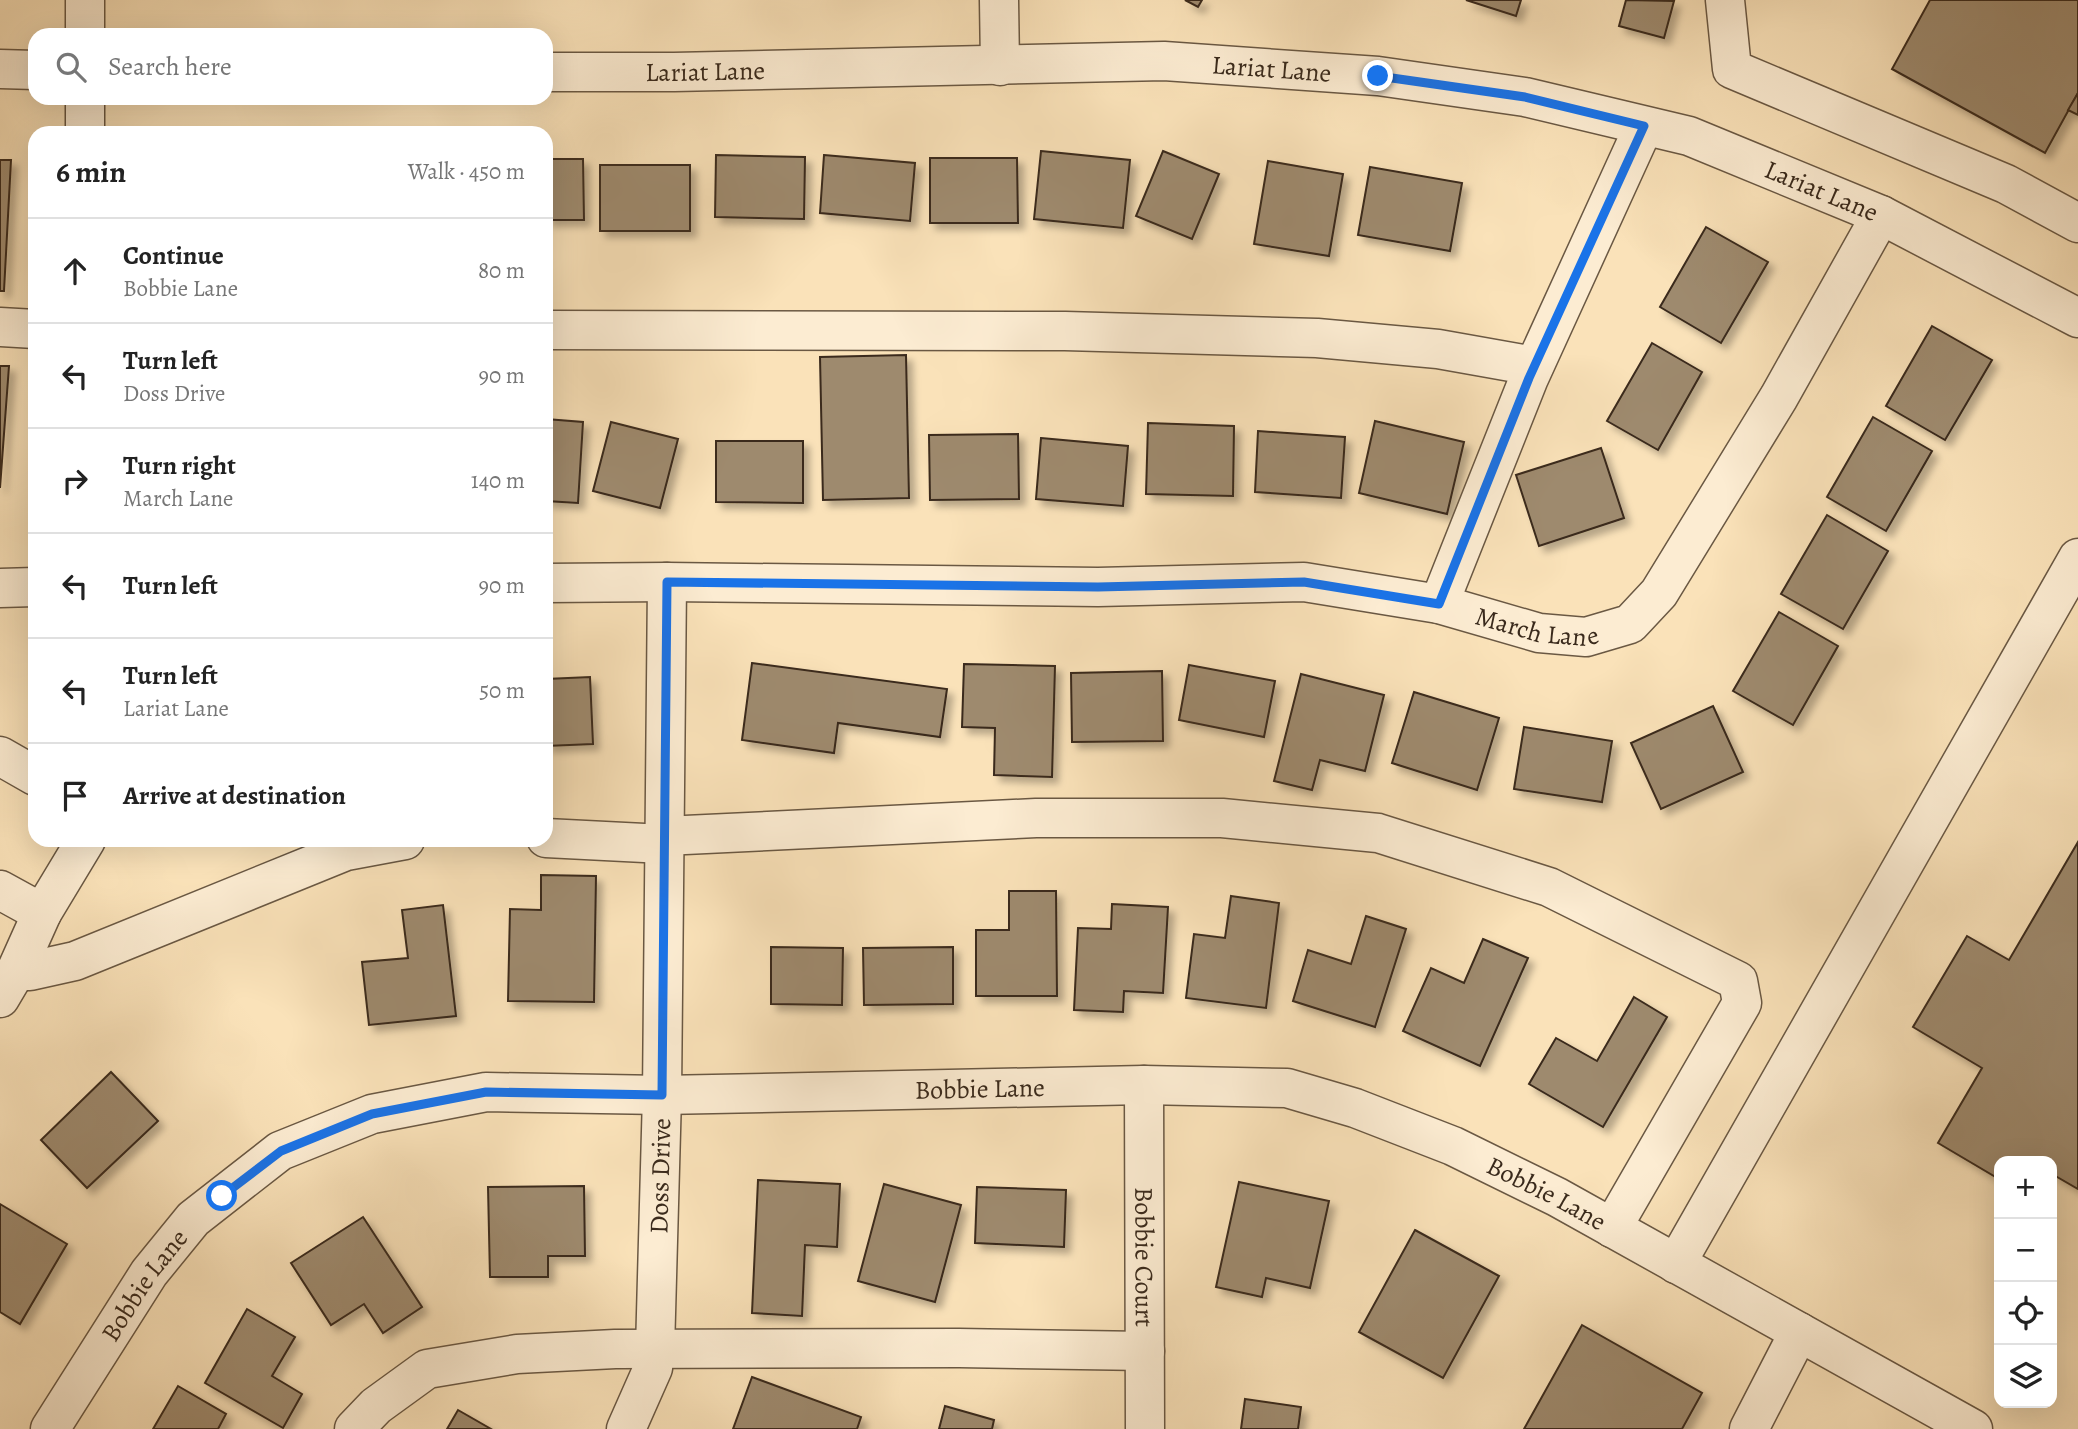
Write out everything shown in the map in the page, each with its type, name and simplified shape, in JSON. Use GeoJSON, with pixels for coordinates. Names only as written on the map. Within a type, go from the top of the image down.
{"type":"FeatureCollection","features":[{"type":"Feature","properties":{"kind":"street"},"geometry":{"type":"LineString","coordinates":[[85,0],[85,28]]}},
{"type":"Feature","properties":{"kind":"street"},"geometry":{"type":"LineString","coordinates":[[999,0],[1000,66]]}},
{"type":"Feature","properties":{"kind":"street"},"geometry":{"type":"LineString","coordinates":[[1724,0],[1731,68],[2006,184],[2078,223]]}},
{"type":"Feature","properties":{"kind":"street","name":"Lariat Lane"},"geometry":{"type":"LineString","coordinates":[[553,72],[1164,61],[1378,76],[1525,97],[1689,136],[1881,215],[2078,318]]}},
{"type":"Feature","properties":{"kind":"street"},"geometry":{"type":"LineString","coordinates":[[0,69],[28,70]]}},
{"type":"Feature","properties":{"kind":"street"},"geometry":{"type":"LineString","coordinates":[[85,105],[85,126]]}},
{"type":"Feature","properties":{"kind":"street"},"geometry":{"type":"LineString","coordinates":[[1439,604],[1534,366],[1644,126]]}},
{"type":"Feature","properties":{"kind":"street","name":"March Lane"},"geometry":{"type":"LineString","coordinates":[[553,583],[1098,587],[1304,582],[1439,604],[1539,632],[1586,637],[1630,624],[1659,593],[1779,397],[1881,215]]}},
{"type":"Feature","properties":{"kind":"street"},"geometry":{"type":"LineString","coordinates":[[0,327],[28,329]]}},
{"type":"Feature","properties":{"kind":"street"},"geometry":{"type":"LineString","coordinates":[[553,330],[1065,331],[1304,338],[1438,349],[1534,366]]}},
{"type":"Feature","properties":{"kind":"street"},"geometry":{"type":"LineString","coordinates":[[1676,1264],[2078,558]]}},
{"type":"Feature","properties":{"kind":"street","name":"Doss Drive"},"geometry":{"type":"LineString","coordinates":[[626,1429],[653,1368],[655,1350],[662,1095],[667,582]]}},
{"type":"Feature","properties":{"kind":"street"},"geometry":{"type":"LineString","coordinates":[[0,587],[28,587]]}},
{"type":"Feature","properties":{"kind":"street"},"geometry":{"type":"LineString","coordinates":[[0,756],[28,772]]}},
{"type":"Feature","properties":{"kind":"street"},"geometry":{"type":"LineString","coordinates":[[553,838],[664,840],[1036,818],[1222,818],[1378,833],[1549,887],[1738,981],[1742,1003],[1612,1228]]}},
{"type":"Feature","properties":{"kind":"street"},"geometry":{"type":"LineString","coordinates":[[8,985],[42,913],[82,847]]}},
{"type":"Feature","properties":{"kind":"street"},"geometry":{"type":"LineString","coordinates":[[8,985],[30,971],[75,961],[346,851],[367,847]]}},
{"type":"Feature","properties":{"kind":"street"},"geometry":{"type":"LineString","coordinates":[[0,890],[42,913]]}},
{"type":"Feature","properties":{"kind":"street","name":"Bobbie Lane"},"geometry":{"type":"LineString","coordinates":[[50,1429],[149,1273],[193,1219],[281,1151],[372,1114],[486,1092],[662,1095],[1144,1085],[1287,1088],[1355,1108],[1452,1146],[1557,1197],[1973,1429]]}},
{"type":"Feature","properties":{"kind":"street","name":"Bobbie Court"},"geometry":{"type":"LineString","coordinates":[[1144,1085],[1145,1429]]}},
{"type":"Feature","properties":{"kind":"street"},"geometry":{"type":"LineString","coordinates":[[1749,1429],[1799,1332]]}},
{"type":"Feature","properties":{"kind":"street"},"geometry":{"type":"LineString","coordinates":[[354,1429],[376,1406],[427,1369],[517,1354],[615,1349],[959,1348],[1145,1351]]}},
{"type":"Feature","properties":{"kind":"building"},"geometry":{"type":"Polygon","coordinates":[[[1185,0],[1202,0],[1198,7],[1185,0]]]}},
{"type":"Feature","properties":{"kind":"building"},"geometry":{"type":"Polygon","coordinates":[[[1466,0],[1521,0],[1516,16],[1466,0]]]}},
{"type":"Feature","properties":{"kind":"building"},"geometry":{"type":"Polygon","coordinates":[[[1626,0],[1674,1],[1664,38],[1619,26],[1626,0]]]}},
{"type":"Feature","properties":{"kind":"building"},"geometry":{"type":"Polygon","coordinates":[[[1930,0],[2078,0],[2078,93],[2045,153],[1892,69],[1930,0]]]}},
{"type":"Feature","properties":{"kind":"building"},"geometry":{"type":"Polygon","coordinates":[[[2078,93],[2078,115],[2068,110],[2078,93]]]}},
{"type":"Feature","properties":{"kind":"building"},"geometry":{"type":"Polygon","coordinates":[[[1041,151],[1130,160],[1123,228],[1034,219],[1041,151]]]}},
{"type":"Feature","properties":{"kind":"building"},"geometry":{"type":"Polygon","coordinates":[[[1163,151],[1219,174],[1192,239],[1136,216],[1163,151]]]}},
{"type":"Feature","properties":{"kind":"building"},"geometry":{"type":"Polygon","coordinates":[[[716,155],[805,157],[804,219],[715,217],[716,155]]]}},
{"type":"Feature","properties":{"kind":"building"},"geometry":{"type":"Polygon","coordinates":[[[824,155],[915,163],[910,221],[820,213],[824,155]]]}},
{"type":"Feature","properties":{"kind":"building"},"geometry":{"type":"Polygon","coordinates":[[[930,158],[1017,158],[1018,223],[930,223],[930,158]]]}},
{"type":"Feature","properties":{"kind":"building"},"geometry":{"type":"Polygon","coordinates":[[[553,159],[583,159],[584,220],[553,220],[553,159]]]}},
{"type":"Feature","properties":{"kind":"building"},"geometry":{"type":"Polygon","coordinates":[[[0,160],[11,160],[4,291],[0,291],[0,160]]]}},
{"type":"Feature","properties":{"kind":"building"},"geometry":{"type":"Polygon","coordinates":[[[1268,161],[1343,174],[1329,256],[1254,244],[1268,161]]]}},
{"type":"Feature","properties":{"kind":"building"},"geometry":{"type":"Polygon","coordinates":[[[600,165],[690,165],[690,231],[600,231],[600,165]]]}},
{"type":"Feature","properties":{"kind":"building"},"geometry":{"type":"Polygon","coordinates":[[[1370,167],[1462,183],[1450,251],[1358,235],[1370,167]]]}},
{"type":"Feature","properties":{"kind":"building"},"geometry":{"type":"Polygon","coordinates":[[[1706,227],[1768,262],[1721,343],[1660,307],[1706,227]]]}},
{"type":"Feature","properties":{"kind":"building"},"geometry":{"type":"Polygon","coordinates":[[[1932,326],[1992,360],[1945,440],[1886,406],[1932,326]]]}},
{"type":"Feature","properties":{"kind":"building"},"geometry":{"type":"Polygon","coordinates":[[[1652,343],[1702,372],[1658,450],[1607,421],[1652,343]]]}},
{"type":"Feature","properties":{"kind":"building"},"geometry":{"type":"Polygon","coordinates":[[[906,355],[909,498],[823,500],[820,357],[906,355]]]}},
{"type":"Feature","properties":{"kind":"building"},"geometry":{"type":"Polygon","coordinates":[[[0,366],[9,366],[0,488],[0,366]]]}},
{"type":"Feature","properties":{"kind":"building"},"geometry":{"type":"Polygon","coordinates":[[[1873,417],[1932,451],[1886,531],[1827,497],[1873,417]]]}},
{"type":"Feature","properties":{"kind":"building"},"geometry":{"type":"Polygon","coordinates":[[[553,420],[583,422],[578,503],[553,501],[553,420]]]}},
{"type":"Feature","properties":{"kind":"building"},"geometry":{"type":"Polygon","coordinates":[[[1375,421],[1464,442],[1447,514],[1359,493],[1375,421]]]}},
{"type":"Feature","properties":{"kind":"building"},"geometry":{"type":"Polygon","coordinates":[[[611,422],[678,439],[660,508],[593,491],[611,422]]]}},
{"type":"Feature","properties":{"kind":"building"},"geometry":{"type":"Polygon","coordinates":[[[1148,423],[1234,426],[1233,496],[1146,494],[1148,423]]]}},
{"type":"Feature","properties":{"kind":"building"},"geometry":{"type":"Polygon","coordinates":[[[1258,431],[1345,437],[1341,498],[1255,492],[1258,431]]]}},
{"type":"Feature","properties":{"kind":"building"},"geometry":{"type":"Polygon","coordinates":[[[1018,434],[1019,499],[930,500],[929,435],[1018,434]]]}},
{"type":"Feature","properties":{"kind":"building"},"geometry":{"type":"Polygon","coordinates":[[[1041,438],[1128,446],[1123,506],[1036,499],[1041,438]]]}},
{"type":"Feature","properties":{"kind":"building"},"geometry":{"type":"Polygon","coordinates":[[[716,441],[803,441],[803,503],[716,502],[716,441]]]}},
{"type":"Feature","properties":{"kind":"building"},"geometry":{"type":"Polygon","coordinates":[[[1601,448],[1624,518],[1539,546],[1516,475],[1601,448]]]}},
{"type":"Feature","properties":{"kind":"building"},"geometry":{"type":"Polygon","coordinates":[[[1827,515],[1888,551],[1843,629],[1781,594],[1827,515]]]}},
{"type":"Feature","properties":{"kind":"building"},"geometry":{"type":"Polygon","coordinates":[[[1779,612],[1838,646],[1793,725],[1733,691],[1779,612]]]}},
{"type":"Feature","properties":{"kind":"building"},"geometry":{"type":"Polygon","coordinates":[[[752,663],[947,689],[940,737],[838,723],[834,753],[742,740],[752,663]]]}},
{"type":"Feature","properties":{"kind":"building"},"geometry":{"type":"Polygon","coordinates":[[[964,664],[1055,666],[1052,777],[994,775],[995,728],[962,727],[964,664]]]}},
{"type":"Feature","properties":{"kind":"building"},"geometry":{"type":"Polygon","coordinates":[[[1189,665],[1275,681],[1264,737],[1179,720],[1189,665]]]}},
{"type":"Feature","properties":{"kind":"building"},"geometry":{"type":"Polygon","coordinates":[[[1162,671],[1163,741],[1072,742],[1071,673],[1162,671]]]}},
{"type":"Feature","properties":{"kind":"building"},"geometry":{"type":"Polygon","coordinates":[[[1301,674],[1384,695],[1365,771],[1320,760],[1312,790],[1274,781],[1301,674]]]}},
{"type":"Feature","properties":{"kind":"building"},"geometry":{"type":"Polygon","coordinates":[[[590,677],[593,744],[553,746],[553,679],[590,677]]]}},
{"type":"Feature","properties":{"kind":"building"},"geometry":{"type":"Polygon","coordinates":[[[1414,692],[1499,718],[1477,790],[1392,763],[1414,692]]]}},
{"type":"Feature","properties":{"kind":"building"},"geometry":{"type":"Polygon","coordinates":[[[1713,706],[1743,772],[1661,809],[1631,743],[1713,706]]]}},
{"type":"Feature","properties":{"kind":"building"},"geometry":{"type":"Polygon","coordinates":[[[1524,727],[1612,741],[1602,802],[1514,789],[1524,727]]]}},
{"type":"Feature","properties":{"kind":"building"},"geometry":{"type":"Polygon","coordinates":[[[2078,842],[2078,1189],[2057,1177],[2057,1156],[1994,1156],[1994,1176],[1938,1143],[1982,1068],[1913,1027],[1967,936],[2009,960],[2078,842]]]}},
{"type":"Feature","properties":{"kind":"building"},"geometry":{"type":"Polygon","coordinates":[[[541,875],[596,876],[594,1002],[508,1001],[510,909],[541,910],[541,875]]]}},
{"type":"Feature","properties":{"kind":"building"},"geometry":{"type":"Polygon","coordinates":[[[1009,891],[1056,891],[1057,996],[976,996],[976,930],[1009,930],[1009,891]]]}},
{"type":"Feature","properties":{"kind":"building"},"geometry":{"type":"Polygon","coordinates":[[[1231,896],[1279,903],[1266,1008],[1186,998],[1194,934],[1225,938],[1231,896]]]}},
{"type":"Feature","properties":{"kind":"building"},"geometry":{"type":"Polygon","coordinates":[[[1112,904],[1168,907],[1163,993],[1124,991],[1123,1012],[1074,1010],[1078,928],[1111,929],[1112,904]]]}},
{"type":"Feature","properties":{"kind":"building"},"geometry":{"type":"Polygon","coordinates":[[[443,905],[456,1016],[369,1025],[362,962],[408,958],[402,910],[443,905]]]}},
{"type":"Feature","properties":{"kind":"building"},"geometry":{"type":"Polygon","coordinates":[[[1366,916],[1406,929],[1375,1027],[1293,1001],[1308,950],[1351,964],[1366,916]]]}},
{"type":"Feature","properties":{"kind":"building"},"geometry":{"type":"Polygon","coordinates":[[[1483,939],[1528,958],[1480,1066],[1403,1031],[1431,968],[1464,983],[1483,939]]]}},
{"type":"Feature","properties":{"kind":"building"},"geometry":{"type":"Polygon","coordinates":[[[771,947],[843,948],[842,1005],[771,1004],[771,947]]]}},
{"type":"Feature","properties":{"kind":"building"},"geometry":{"type":"Polygon","coordinates":[[[953,947],[953,1004],[864,1005],[863,948],[953,947]]]}},
{"type":"Feature","properties":{"kind":"building"},"geometry":{"type":"Polygon","coordinates":[[[1634,997],[1667,1017],[1603,1127],[1529,1084],[1556,1038],[1597,1061],[1634,997]]]}},
{"type":"Feature","properties":{"kind":"building"},"geometry":{"type":"Polygon","coordinates":[[[111,1072],[158,1121],[87,1188],[41,1140],[111,1072]]]}},
{"type":"Feature","properties":{"kind":"building"},"geometry":{"type":"Polygon","coordinates":[[[758,1180],[840,1184],[837,1247],[805,1245],[802,1316],[752,1313],[758,1180]]]}},
{"type":"Feature","properties":{"kind":"building"},"geometry":{"type":"Polygon","coordinates":[[[1239,1182],[1329,1201],[1310,1288],[1266,1278],[1262,1297],[1216,1287],[1239,1182]]]}},
{"type":"Feature","properties":{"kind":"building"},"geometry":{"type":"Polygon","coordinates":[[[884,1184],[961,1205],[935,1302],[858,1281],[884,1184]]]}},
{"type":"Feature","properties":{"kind":"building"},"geometry":{"type":"Polygon","coordinates":[[[584,1186],[585,1256],[548,1256],[548,1277],[490,1277],[488,1187],[584,1186]]]}},
{"type":"Feature","properties":{"kind":"building"},"geometry":{"type":"Polygon","coordinates":[[[977,1187],[1066,1190],[1064,1247],[975,1243],[977,1187]]]}},
{"type":"Feature","properties":{"kind":"building"},"geometry":{"type":"Polygon","coordinates":[[[0,1204],[67,1244],[20,1324],[0,1312],[0,1204]]]}},
{"type":"Feature","properties":{"kind":"building"},"geometry":{"type":"Polygon","coordinates":[[[363,1217],[422,1307],[383,1333],[364,1304],[331,1325],[291,1263],[363,1217]]]}},
{"type":"Feature","properties":{"kind":"building"},"geometry":{"type":"Polygon","coordinates":[[[1415,1230],[1499,1276],[1443,1378],[1359,1332],[1415,1230]]]}},
{"type":"Feature","properties":{"kind":"building"},"geometry":{"type":"Polygon","coordinates":[[[247,1309],[295,1337],[272,1376],[302,1394],[283,1428],[205,1383],[247,1309]]]}},
{"type":"Feature","properties":{"kind":"building"},"geometry":{"type":"Polygon","coordinates":[[[1582,1325],[1702,1393],[1682,1429],[1524,1429],[1582,1325]]]}},
{"type":"Feature","properties":{"kind":"building"},"geometry":{"type":"Polygon","coordinates":[[[752,1377],[861,1417],[857,1429],[733,1429],[752,1377]]]}},
{"type":"Feature","properties":{"kind":"building"},"geometry":{"type":"Polygon","coordinates":[[[178,1386],[226,1414],[218,1429],[153,1429],[178,1386]]]}},
{"type":"Feature","properties":{"kind":"building"},"geometry":{"type":"Polygon","coordinates":[[[1245,1399],[1301,1407],[1298,1429],[1241,1429],[1245,1399]]]}},
{"type":"Feature","properties":{"kind":"building"},"geometry":{"type":"Polygon","coordinates":[[[945,1406],[994,1420],[992,1429],[939,1429],[945,1406]]]}},
{"type":"Feature","properties":{"kind":"building"},"geometry":{"type":"Polygon","coordinates":[[[458,1410],[491,1429],[447,1429],[458,1410]]]}},
{"type":"Feature","properties":{"kind":"route"},"geometry":{"type":"LineString","coordinates":[[222,1196],[281,1151],[372,1114],[486,1092],[662,1095],[667,582],[1098,587],[1304,582],[1439,604],[1529,378],[1644,126],[1525,97],[1378,76]]}}]}
